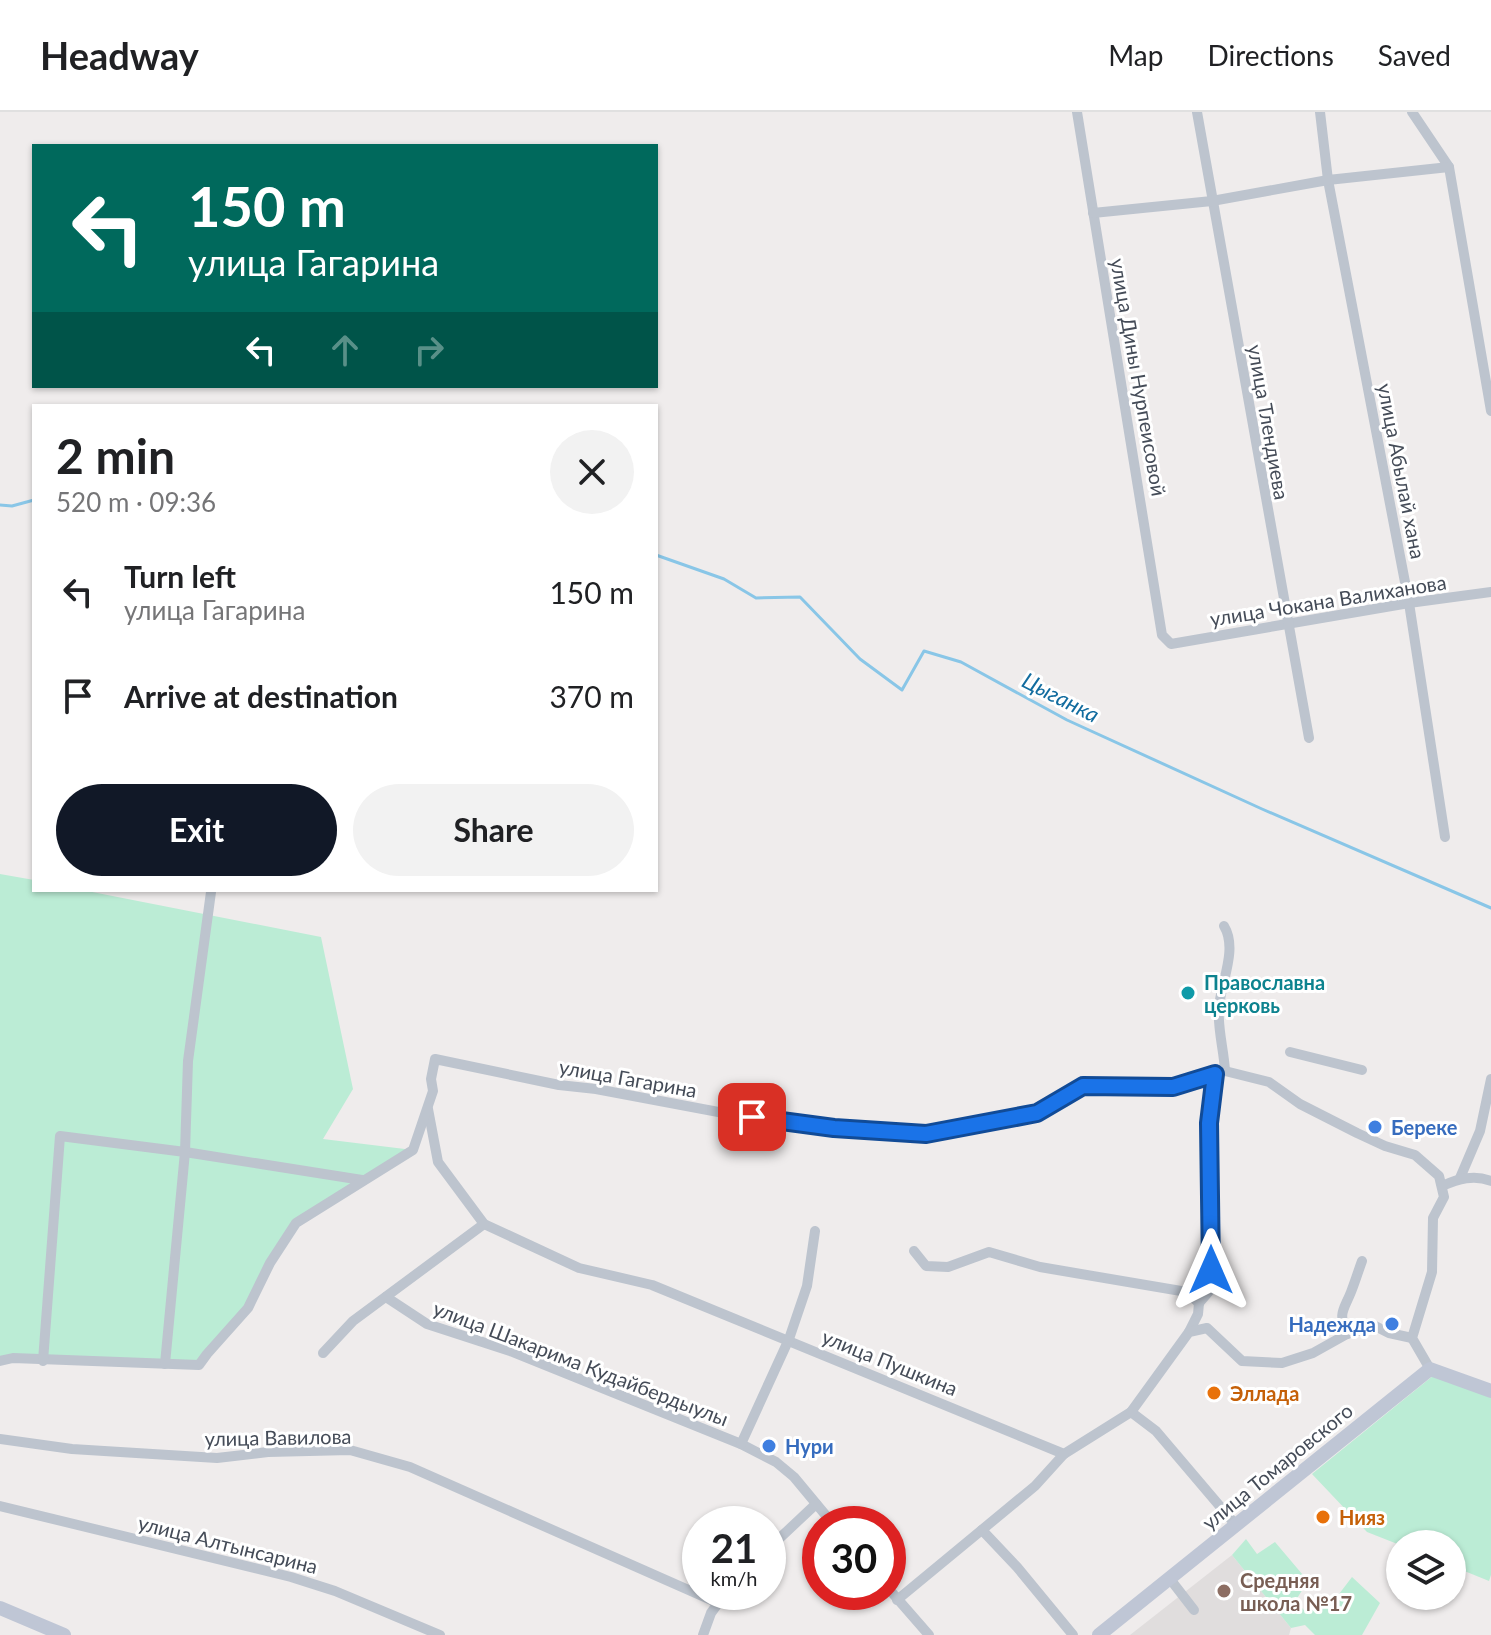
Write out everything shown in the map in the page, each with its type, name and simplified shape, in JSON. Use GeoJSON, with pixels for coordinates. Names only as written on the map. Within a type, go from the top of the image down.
{"type":"FeatureCollection","features":[{"type":"Feature","properties":{"kind":"street","name":"улица Дины Нурпеисовой"},"geometry":{"type":"LineString","coordinates":[[1077,112],[1162,635],[1171,644]]}},
{"type":"Feature","properties":{"kind":"street","name":"улица Тлендиева"},"geometry":{"type":"LineString","coordinates":[[1197,112],[1309,738]]}},
{"type":"Feature","properties":{"kind":"street","name":"улица Абылай хана"},"geometry":{"type":"LineString","coordinates":[[1320,112],[1328,180],[1409,603],[1445,837]]}},
{"type":"Feature","properties":{"kind":"street"},"geometry":{"type":"LineString","coordinates":[[1412,112],[1449,167],[1491,411]]}},
{"type":"Feature","properties":{"kind":"street"},"geometry":{"type":"LineString","coordinates":[[1093,213],[1212,201],[1328,180],[1449,167]]}},
{"type":"Feature","properties":{"kind":"street","name":"улица Чокана Валиханова"},"geometry":{"type":"LineString","coordinates":[[1171,644],[1491,592]]}},
{"type":"Feature","properties":{"kind":"street"},"geometry":{"type":"LineString","coordinates":[[165,1364],[185,1152],[188,1061],[211,892]]}},
{"type":"Feature","properties":{"kind":"street"},"geometry":{"type":"LineString","coordinates":[[906,1593],[1035,1486],[1064,1454],[1131,1412],[1189,1332],[1198,1308],[1211,1289],[1209,1123],[1220,1072],[1218,1010],[1230,948],[1229,935],[1224,926]]}},
{"type":"Feature","properties":{"kind":"street"},"geometry":{"type":"LineString","coordinates":[[1290,1052],[1362,1070]]}},
{"type":"Feature","properties":{"kind":"street","name":"улица Гагарина"},"geometry":{"type":"LineString","coordinates":[[427,1106],[433,1091],[431,1079],[435,1059],[559,1085],[729,1114],[834,1128],[926,1134],[1037,1113],[1083,1086],[1173,1087],[1220,1072]]}},
{"type":"Feature","properties":{"kind":"street"},"geometry":{"type":"LineString","coordinates":[[1220,1072],[1269,1082],[1300,1104],[1357,1133],[1415,1155],[1439,1176],[1444,1197],[1433,1218],[1432,1272],[1412,1338],[1430,1369],[1491,1391]]}},
{"type":"Feature","properties":{"kind":"street"},"geometry":{"type":"LineString","coordinates":[[1460,1178],[1480,1131],[1491,1079]]}},
{"type":"Feature","properties":{"kind":"street"},"geometry":{"type":"LineString","coordinates":[[0,1361],[13,1358],[199,1365],[248,1308],[270,1263],[296,1223],[413,1150],[427,1106]]}},
{"type":"Feature","properties":{"kind":"street","name":"улица Пушкина"},"geometry":{"type":"LineString","coordinates":[[427,1106],[438,1162],[484,1224],[579,1268],[652,1285],[1064,1454]]}},
{"type":"Feature","properties":{"kind":"street"},"geometry":{"type":"LineString","coordinates":[[43,1361],[60,1136],[362,1180]]}},
{"type":"Feature","properties":{"kind":"street"},"geometry":{"type":"LineString","coordinates":[[1442,1186],[1460,1178],[1483,1177],[1491,1181]]}},
{"type":"Feature","properties":{"kind":"street"},"geometry":{"type":"LineString","coordinates":[[323,1353],[353,1321],[484,1224]]}},
{"type":"Feature","properties":{"kind":"street"},"geometry":{"type":"LineString","coordinates":[[741,1444],[789,1339],[807,1286],[815,1231]]}},
{"type":"Feature","properties":{"kind":"street"},"geometry":{"type":"LineString","coordinates":[[914,1251],[926,1266],[948,1267],[989,1252],[1040,1267],[1187,1292],[1207,1328],[1242,1361],[1282,1363],[1313,1353],[1347,1334],[1375,1326],[1412,1338]]}},
{"type":"Feature","properties":{"kind":"street"},"geometry":{"type":"LineString","coordinates":[[1347,1334],[1341,1319],[1342,1307],[1351,1293],[1362,1261]]}},
{"type":"Feature","properties":{"kind":"street","name":"улица Шакарима Кудайбердыулы"},"geometry":{"type":"LineString","coordinates":[[386,1297],[427,1324],[513,1352],[741,1444],[776,1462],[794,1477],[816,1504]]}},
{"type":"Feature","properties":{"kind":"street"},"geometry":{"type":"LineString","coordinates":[[1189,1332],[1207,1328]]}},
{"type":"Feature","properties":{"kind":"street","name":"улица Томаровского"},"geometry":{"type":"LineString","coordinates":[[1099,1635],[1430,1369]]}},
{"type":"Feature","properties":{"kind":"street"},"geometry":{"type":"LineString","coordinates":[[1131,1412],[1156,1431],[1235,1524]]}},
{"type":"Feature","properties":{"kind":"street","name":"улица Вавилова"},"geometry":{"type":"LineString","coordinates":[[0,1439],[72,1449],[217,1458],[268,1452],[350,1450],[410,1467],[682,1587]]}},
{"type":"Feature","properties":{"kind":"street"},"geometry":{"type":"LineString","coordinates":[[786,1532],[816,1504]]}},
{"type":"Feature","properties":{"kind":"street","name":"улица Алтынсарина"},"geometry":{"type":"LineString","coordinates":[[0,1506],[291,1577],[347,1596],[440,1635]]}},
{"type":"Feature","properties":{"kind":"street"},"geometry":{"type":"LineString","coordinates":[[982,1530],[1073,1635]]}},
{"type":"Feature","properties":{"kind":"street"},"geometry":{"type":"LineString","coordinates":[[1170,1579],[1194,1610]]}},
{"type":"Feature","properties":{"kind":"street"},"geometry":{"type":"LineString","coordinates":[[0,1608],[64,1635]]}},
{"type":"Feature","properties":{"kind":"street"},"geometry":{"type":"LineString","coordinates":[[703,1635],[713,1610]]}},
{"type":"Feature","properties":{"kind":"street"},"geometry":{"type":"LineString","coordinates":[[906,1610],[929,1635]]}},
{"type":"Feature","properties":{"kind":"shaded area","name":"Средняя школа №17"},"geometry":{"type":"Polygon","coordinates":[[[1232,1555],[1291,1628],[1289,1635],[1130,1635],[1232,1555]]]}},
{"type":"Feature","properties":{"kind":"green space"},"geometry":{"type":"Polygon","coordinates":[[[0,874],[32,880],[32,892],[92,892],[321,937],[353,1089],[323,1139],[413,1150],[296,1223],[248,1308],[199,1365],[0,1361],[0,874]]]}},
{"type":"Feature","properties":{"kind":"green space"},"geometry":{"type":"Polygon","coordinates":[[[1434,1375],[1491,1397],[1489,1581],[1466,1572],[1466,1530],[1386,1530],[1386,1539],[1367,1532],[1312,1474],[1434,1375]]]}},
{"type":"Feature","properties":{"kind":"green space"},"geometry":{"type":"Polygon","coordinates":[[[1246,1539],[1257,1554],[1275,1542],[1308,1581],[1296,1600],[1306,1613],[1323,1594],[1336,1598],[1352,1577],[1380,1603],[1362,1635],[1315,1635],[1305,1625],[1291,1628],[1232,1555],[1246,1539]]]}},
{"type":"Feature","properties":{"kind":"waterway","name":"Цыганка"},"geometry":{"type":"LineString","coordinates":[[0,505],[12,506],[32,501]]}},
{"type":"Feature","properties":{"kind":"waterway","name":"Цыганка"},"geometry":{"type":"LineString","coordinates":[[658,556],[724,579],[756,598],[800,597],[860,659],[902,690],[924,651],[961,662],[1067,720],[1491,908]]}},
{"type":"Feature","properties":{"kind":"place","name":"Православна церковь"},"geometry":{"type":"Point","coordinates":[1188,993]}},
{"type":"Feature","properties":{"kind":"place","name":"Береке"},"geometry":{"type":"Point","coordinates":[1375,1127]}},
{"type":"Feature","properties":{"kind":"place","name":"Надежда"},"geometry":{"type":"Point","coordinates":[1392,1324]}},
{"type":"Feature","properties":{"kind":"place","name":"Эллада"},"geometry":{"type":"Point","coordinates":[1214,1393]}},
{"type":"Feature","properties":{"kind":"place","name":"Нури"},"geometry":{"type":"Point","coordinates":[769,1446]}},
{"type":"Feature","properties":{"kind":"place","name":"Нияз"},"geometry":{"type":"Point","coordinates":[1323,1517]}},
{"type":"Feature","properties":{"kind":"place","name":"Средняя школа №17"},"geometry":{"type":"Point","coordinates":[1224,1591]}},
{"type":"Feature","properties":{"kind":"route"},"geometry":{"type":"LineString","coordinates":[[752,1117],[834,1128],[926,1134],[1037,1113],[1083,1086],[1173,1087],[1215,1074],[1209,1123],[1211,1270]]}}]}
